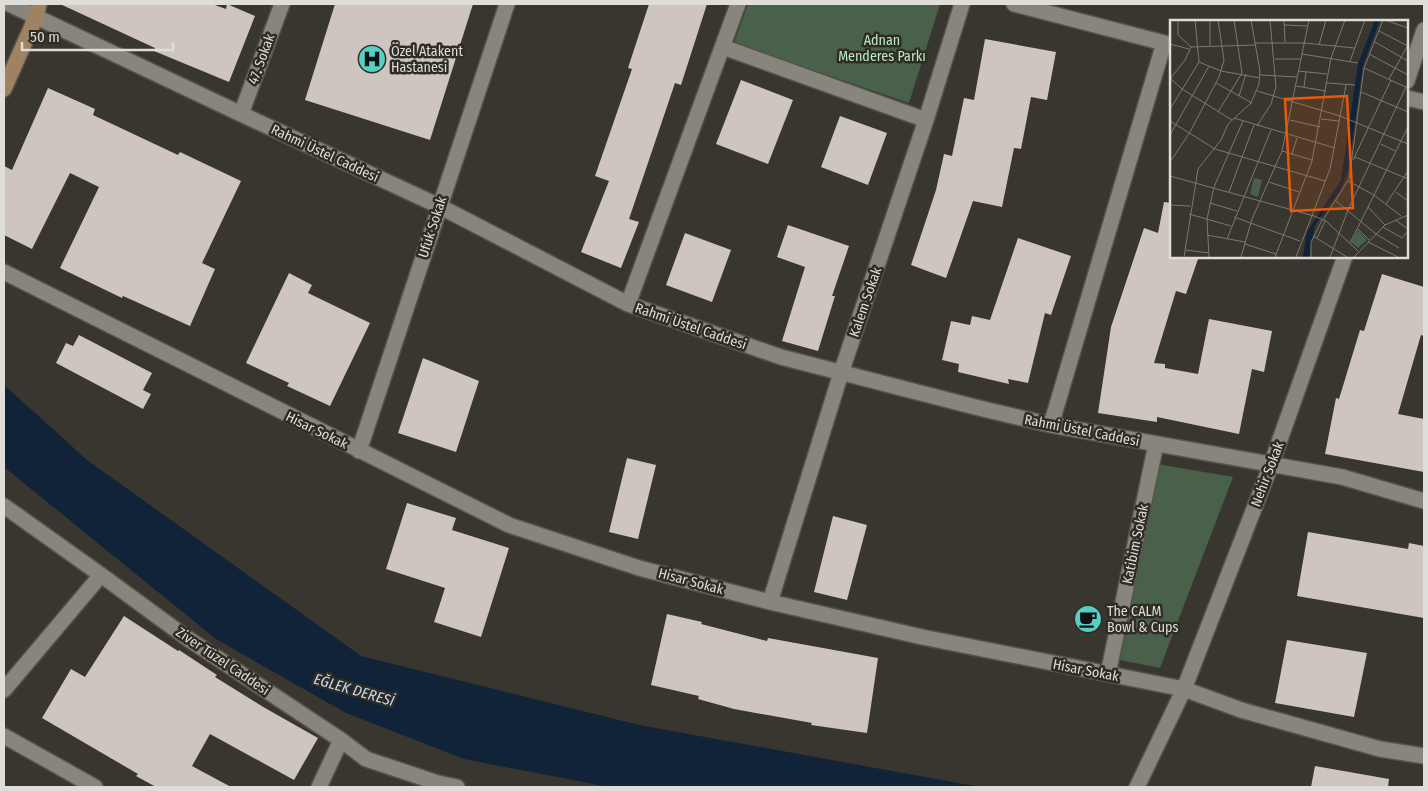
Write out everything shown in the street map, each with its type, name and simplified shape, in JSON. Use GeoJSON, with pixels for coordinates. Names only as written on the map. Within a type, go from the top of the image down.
{"type":"FeatureCollection","features":[{"type":"Feature","properties":{"kind":"street","name":"Rahmi Üstel Caddesi"},"geometry":{"type":"LineString","coordinates":[[9,4],[38,10],[241,114],[439,206],[628,304],[781,357],[975,407],[1050,424],[1342,477],[1424,501]]}},
{"type":"Feature","properties":{"kind":"street","name":"47. Sokak"},"geometry":{"type":"LineString","coordinates":[[241,114],[282,4]]}},
{"type":"Feature","properties":{"kind":"street","name":"Ufuk Sokak"},"geometry":{"type":"LineString","coordinates":[[359,451],[506,4]]}},
{"type":"Feature","properties":{"kind":"street"},"geometry":{"type":"LineString","coordinates":[[628,304],[738,4]]}},
{"type":"Feature","properties":{"kind":"street","name":"Kalem Sokak"},"geometry":{"type":"LineString","coordinates":[[770,602],[841,373],[926,120],[962,4]]}},
{"type":"Feature","properties":{"kind":"street"},"geometry":{"type":"LineString","coordinates":[[1014,4],[1168,44],[1050,424]]}},
{"type":"Feature","properties":{"kind":"street"},"geometry":{"type":"LineString","coordinates":[[4,89],[38,10]]}},
{"type":"Feature","properties":{"kind":"street"},"geometry":{"type":"LineString","coordinates":[[1408,78],[1424,30]]}},
{"type":"Feature","properties":{"kind":"street"},"geometry":{"type":"LineString","coordinates":[[723,47],[926,120]]}},
{"type":"Feature","properties":{"kind":"street"},"geometry":{"type":"LineString","coordinates":[[1408,98],[1424,102]]}},
{"type":"Feature","properties":{"kind":"street","name":"Nehir Sokak"},"geometry":{"type":"LineString","coordinates":[[1137,787],[1184,689],[1271,465],[1344,258]]}},
{"type":"Feature","properties":{"kind":"street","name":"Hisar Sokak"},"geometry":{"type":"LineString","coordinates":[[4,272],[509,525],[639,568],[770,602],[922,637],[1184,689],[1250,713],[1380,748],[1424,756]]}},
{"type":"Feature","properties":{"kind":"street","name":"Katibim Sokak"},"geometry":{"type":"LineString","coordinates":[[1108,674],[1156,444]]}},
{"type":"Feature","properties":{"kind":"street","name":"Ziver Tüzel Caddesi"},"geometry":{"type":"LineString","coordinates":[[4,506],[187,638],[341,740],[366,759],[438,783],[457,787]]}},
{"type":"Feature","properties":{"kind":"street"},"geometry":{"type":"LineString","coordinates":[[4,690],[101,575]]}},
{"type":"Feature","properties":{"kind":"street"},"geometry":{"type":"LineString","coordinates":[[4,736],[95,787]]}},
{"type":"Feature","properties":{"kind":"street"},"geometry":{"type":"LineString","coordinates":[[319,787],[341,740]]}},
{"type":"Feature","properties":{"kind":"green space","name":"Adnan Menderes Parkı"},"geometry":{"type":"Polygon","coordinates":[[[748,4],[940,4],[909,103],[734,43],[748,4]]]}},
{"type":"Feature","properties":{"kind":"green space"},"geometry":{"type":"Polygon","coordinates":[[[1157,464],[1233,477],[1160,668],[1115,659],[1157,464]]]}},
{"type":"Feature","properties":{"kind":"water","name":"EĞLEK DERESİ"},"geometry":{"type":"Polygon","coordinates":[[[4,385],[87,460],[361,656],[639,725],[980,787],[609,787],[464,759],[346,713],[216,639],[4,467],[4,385]]]}},
{"type":"Feature","properties":{"kind":"building"},"geometry":{"type":"Polygon","coordinates":[[[60,4],[212,4],[226,9],[227,4],[255,16],[229,82],[154,51],[155,48],[60,4]]]}},
{"type":"Feature","properties":{"kind":"building","name":"Özel Atakent Hastanesi"},"geometry":{"type":"Polygon","coordinates":[[[335,4],[473,4],[430,140],[305,100],[335,4]]]}},
{"type":"Feature","properties":{"kind":"building"},"geometry":{"type":"Polygon","coordinates":[[[649,4],[707,4],[681,85],[675,83],[629,219],[639,222],[621,268],[581,252],[609,181],[595,176],[632,69],[628,68],[649,4]]]}},
{"type":"Feature","properties":{"kind":"building"},"geometry":{"type":"Polygon","coordinates":[[[985,39],[1056,52],[1047,100],[1031,97],[1021,149],[1014,148],[1002,207],[973,201],[946,278],[911,265],[936,190],[944,154],[952,156],[964,98],[974,100],[985,39]]]}},
{"type":"Feature","properties":{"kind":"building"},"geometry":{"type":"Polygon","coordinates":[[[741,80],[793,100],[768,164],[716,144],[741,80]]]}},
{"type":"Feature","properties":{"kind":"building"},"geometry":{"type":"Polygon","coordinates":[[[48,88],[95,109],[93,115],[178,155],[180,152],[241,181],[202,263],[215,269],[190,326],[123,296],[122,298],[60,268],[99,187],[70,173],[32,249],[4,235],[4,166],[12,170],[48,88]]]}},
{"type":"Feature","properties":{"kind":"building"},"geometry":{"type":"Polygon","coordinates":[[[840,116],[887,133],[868,185],[821,167],[840,116]]]}},
{"type":"Feature","properties":{"kind":"building"},"geometry":{"type":"Polygon","coordinates":[[[1164,202],[1170,203],[1170,258],[1198,258],[1186,294],[1176,291],[1154,363],[1165,364],[1165,368],[1198,374],[1209,319],[1272,331],[1264,372],[1252,369],[1239,434],[1157,417],[1157,422],[1098,413],[1111,327],[1144,228],[1158,233],[1164,202]]]}},
{"type":"Feature","properties":{"kind":"building"},"geometry":{"type":"Polygon","coordinates":[[[788,225],[849,246],[832,296],[835,296],[818,351],[782,341],[805,267],[777,257],[788,225]]]}},
{"type":"Feature","properties":{"kind":"building"},"geometry":{"type":"Polygon","coordinates":[[[685,233],[731,250],[712,302],[666,285],[685,233]]]}},
{"type":"Feature","properties":{"kind":"building"},"geometry":{"type":"Polygon","coordinates":[[[1018,238],[1071,256],[1051,315],[1045,313],[1028,383],[1008,379],[1009,384],[958,372],[959,364],[942,360],[951,321],[970,325],[972,316],[990,320],[1018,238]]]}},
{"type":"Feature","properties":{"kind":"building"},"geometry":{"type":"Polygon","coordinates":[[[289,273],[312,285],[308,293],[370,323],[330,406],[287,386],[289,383],[246,363],[289,273]]]}},
{"type":"Feature","properties":{"kind":"building"},"geometry":{"type":"Polygon","coordinates":[[[1382,274],[1424,287],[1424,336],[1421,335],[1398,414],[1424,419],[1424,472],[1325,454],[1336,398],[1339,399],[1360,330],[1364,331],[1382,274]]]}},
{"type":"Feature","properties":{"kind":"building"},"geometry":{"type":"Polygon","coordinates":[[[79,335],[152,373],[143,390],[151,394],[143,409],[56,363],[66,343],[73,346],[79,335]]]}},
{"type":"Feature","properties":{"kind":"building"},"geometry":{"type":"Polygon","coordinates":[[[423,358],[479,381],[456,452],[398,433],[423,358]]]}},
{"type":"Feature","properties":{"kind":"building"},"geometry":{"type":"Polygon","coordinates":[[[627,458],[656,465],[638,539],[609,532],[627,458]]]}},
{"type":"Feature","properties":{"kind":"building"},"geometry":{"type":"Polygon","coordinates":[[[407,503],[456,518],[452,530],[509,548],[481,637],[434,622],[445,588],[386,569],[407,503]]]}},
{"type":"Feature","properties":{"kind":"building"},"geometry":{"type":"Polygon","coordinates":[[[833,516],[867,525],[847,600],[814,592],[833,516]]]}},
{"type":"Feature","properties":{"kind":"building"},"geometry":{"type":"Polygon","coordinates":[[[1308,532],[1408,549],[1409,543],[1424,546],[1424,618],[1297,596],[1308,532]]]}},
{"type":"Feature","properties":{"kind":"building"},"geometry":{"type":"Polygon","coordinates":[[[667,614],[767,641],[768,638],[878,658],[867,733],[811,725],[812,723],[734,709],[698,699],[699,696],[651,685],[667,614]]]}},
{"type":"Feature","properties":{"kind":"building"},"geometry":{"type":"Polygon","coordinates":[[[124,616],[217,675],[215,677],[318,738],[294,780],[210,734],[192,766],[231,787],[156,787],[136,776],[138,774],[42,718],[71,669],[85,677],[124,616]]]}},
{"type":"Feature","properties":{"kind":"building"},"geometry":{"type":"Polygon","coordinates":[[[1287,640],[1367,653],[1354,717],[1275,703],[1287,640]]]}},
{"type":"Feature","properties":{"kind":"building"},"geometry":{"type":"Polygon","coordinates":[[[1315,766],[1389,779],[1388,787],[1311,787],[1315,766]]]}},
{"type":"Feature","properties":{"kind":"place","name":"Özel Atakent Hastanesi"},"geometry":{"type":"Point","coordinates":[372,59]}},
{"type":"Feature","properties":{"kind":"place","name":"The CALM Bowl & Cups"},"geometry":{"type":"Point","coordinates":[1088,619]}}]}
